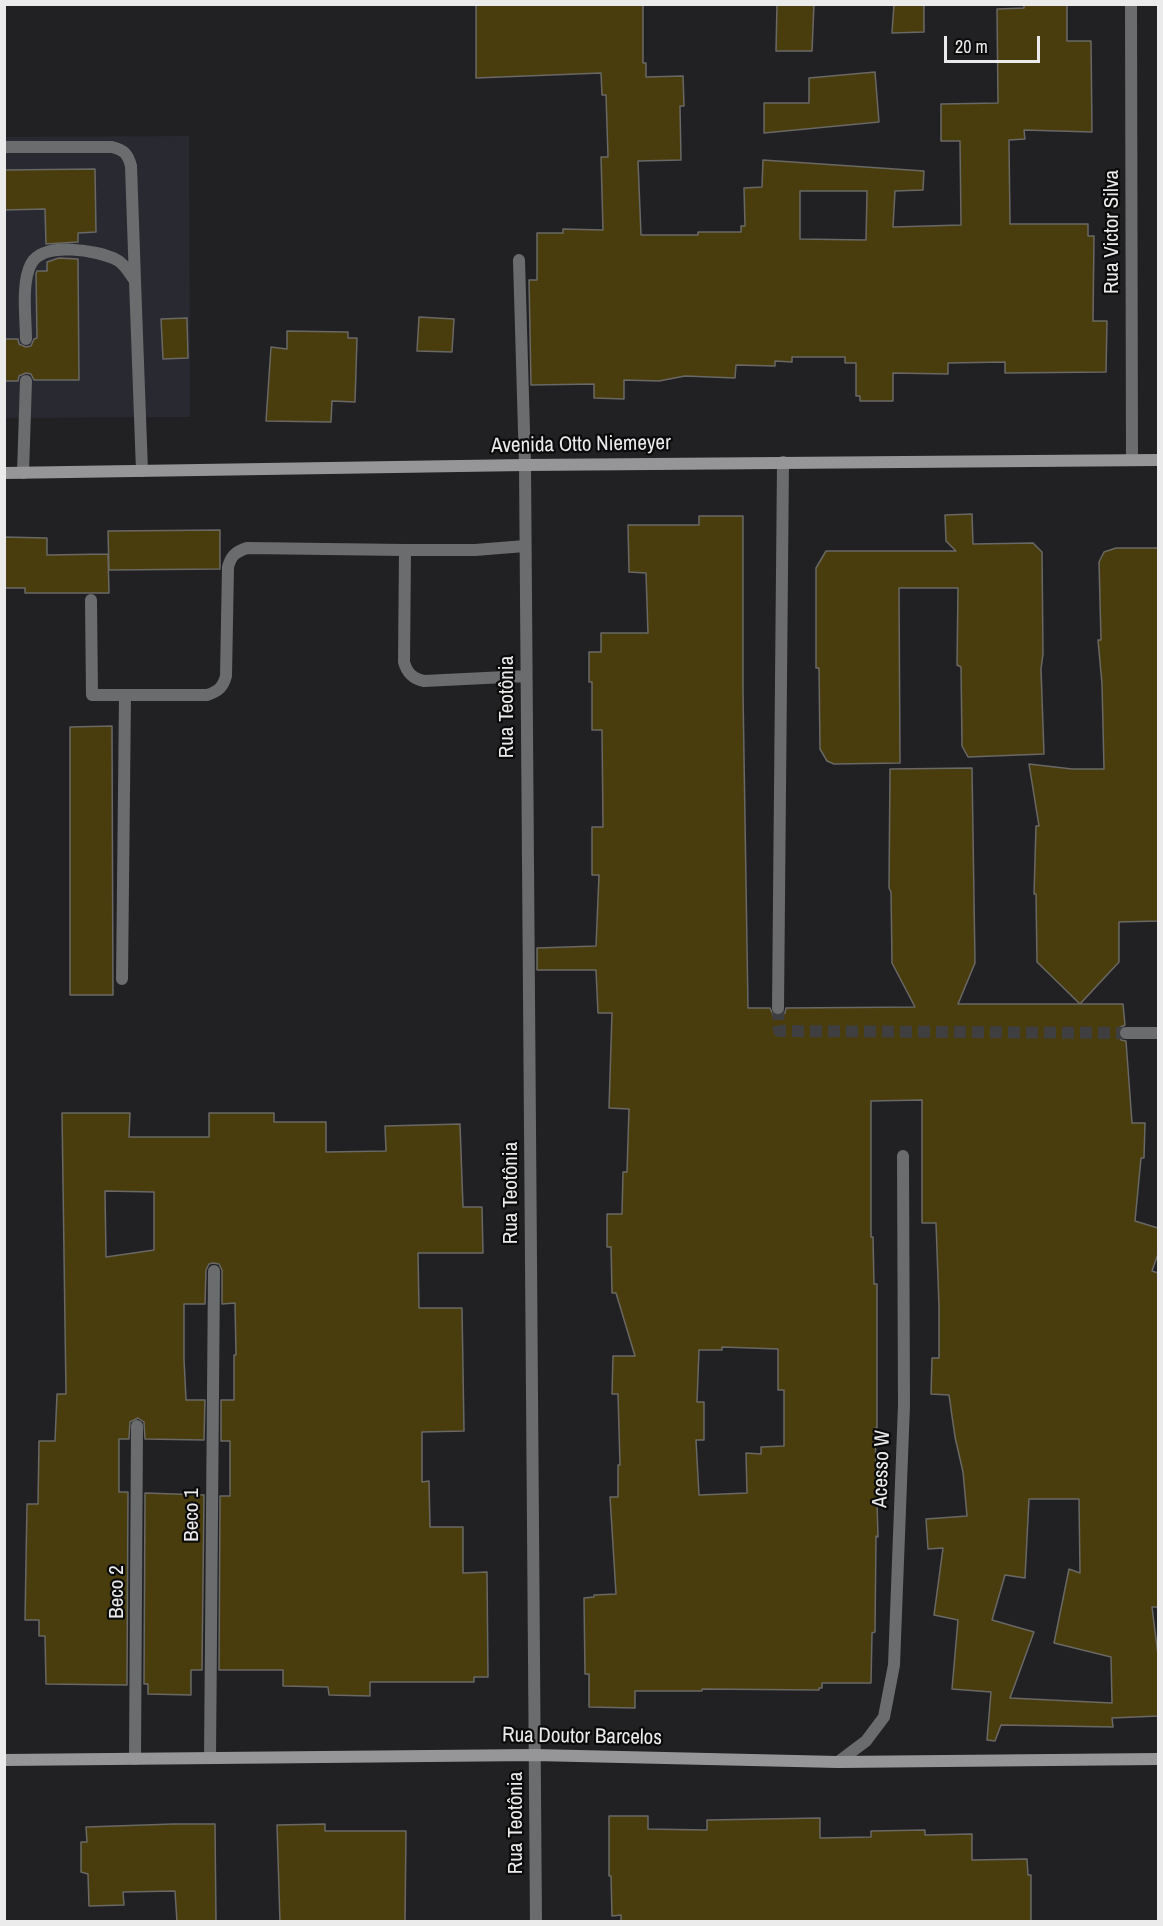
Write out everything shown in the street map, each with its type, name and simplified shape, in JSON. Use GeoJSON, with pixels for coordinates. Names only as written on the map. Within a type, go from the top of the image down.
{"type":"FeatureCollection","features":[{"type":"Feature","properties":{"kind":"main road","name":"Avenida Otto Niemeyer"},"geometry":{"type":"LineString","coordinates":[[4,473],[783,462],[1158,460]]}},
{"type":"Feature","properties":{"kind":"main road","name":"Rua Doutor Barcelos"},"geometry":{"type":"LineString","coordinates":[[4,1760],[535,1755],[838,1762],[1158,1759]]}},
{"type":"Feature","properties":{"kind":"street","name":"Rua Victor Silva"},"geometry":{"type":"LineString","coordinates":[[1131,4],[1131,460]]}},
{"type":"Feature","properties":{"kind":"street"},"geometry":{"type":"LineString","coordinates":[[4,147],[112,147],[122,150],[129,156],[142,471]]}},
{"type":"Feature","properties":{"kind":"street"},"geometry":{"type":"LineString","coordinates":[[26,339],[26,277],[32,262],[46,251],[93,250],[120,261],[135,281]]}},
{"type":"Feature","properties":{"kind":"street","name":"Rua Teotônia"},"geometry":{"type":"LineString","coordinates":[[519,260],[525,465],[536,1922]]}},
{"type":"Feature","properties":{"kind":"street"},"geometry":{"type":"LineString","coordinates":[[23,473],[26,381]]}},
{"type":"Feature","properties":{"kind":"street"},"geometry":{"type":"LineString","coordinates":[[778,1008],[783,462]]}},
{"type":"Feature","properties":{"kind":"street"},"geometry":{"type":"LineString","coordinates":[[91,600],[92,695],[207,695],[216,692],[224,685],[226,676],[228,567],[230,558],[237,551],[247,548],[475,550],[525,546]]}},
{"type":"Feature","properties":{"kind":"street"},"geometry":{"type":"LineString","coordinates":[[405,550],[405,662],[406,669],[411,676],[424,681],[526,676]]}},
{"type":"Feature","properties":{"kind":"street"},"geometry":{"type":"LineString","coordinates":[[122,979],[125,695]]}},
{"type":"Feature","properties":{"kind":"street"},"geometry":{"type":"LineString","coordinates":[[1126,1032],[1158,1033]]}},
{"type":"Feature","properties":{"kind":"street","name":"Acesso W"},"geometry":{"type":"LineString","coordinates":[[838,1762],[866,1741],[884,1717],[894,1665],[904,1405],[903,1156]]}},
{"type":"Feature","properties":{"kind":"street","name":"Beco 1"},"geometry":{"type":"LineString","coordinates":[[210,1758],[213,1271]]}},
{"type":"Feature","properties":{"kind":"street","name":"Beco 2"},"geometry":{"type":"LineString","coordinates":[[135,1759],[137,1426]]}},
{"type":"Feature","properties":{"kind":"shaded area"},"geometry":{"type":"Polygon","coordinates":[[[189,136],[190,417],[5,418],[4,137],[189,136]]]}},
{"type":"Feature","properties":{"kind":"building"},"geometry":{"type":"Polygon","coordinates":[[[476,4],[643,4],[643,63],[646,63],[646,77],[683,76],[684,106],[680,106],[681,160],[638,161],[641,235],[741,232],[741,226],[745,226],[744,188],[762,187],[763,160],[924,171],[923,190],[895,191],[893,227],[961,225],[960,141],[941,141],[941,104],[998,103],[997,9],[1024,8],[1024,4],[1067,4],[1067,41],[1091,41],[1092,132],[1024,130],[1025,139],[1009,140],[1010,224],[1088,224],[1088,236],[1094,236],[1093,321],[1107,321],[1106,372],[1005,373],[1005,362],[948,363],[948,374],[893,373],[893,401],[860,401],[860,396],[856,396],[856,363],[845,363],[845,357],[792,357],[792,362],[775,361],[775,366],[736,365],[735,378],[685,376],[659,381],[624,380],[624,399],[594,398],[594,384],[531,385],[529,280],[537,280],[537,233],[563,233],[563,229],[603,230],[601,157],[608,157],[606,95],[602,95],[601,73],[476,78],[476,4]],[[800,191],[800,239],[866,240],[867,191],[800,191]]]}},
{"type":"Feature","properties":{"kind":"building"},"geometry":{"type":"Polygon","coordinates":[[[777,4],[814,4],[812,51],[776,51],[777,4]]]}},
{"type":"Feature","properties":{"kind":"building"},"geometry":{"type":"Polygon","coordinates":[[[894,4],[924,4],[924,32],[892,33],[894,4]]]}},
{"type":"Feature","properties":{"kind":"building"},"geometry":{"type":"Polygon","coordinates":[[[875,72],[879,122],[764,133],[764,103],[809,103],[809,78],[875,72]]]}},
{"type":"Feature","properties":{"kind":"building"},"geometry":{"type":"Polygon","coordinates":[[[95,169],[96,232],[78,233],[78,242],[46,244],[45,209],[4,210],[4,170],[95,169]]]}},
{"type":"Feature","properties":{"kind":"building"},"geometry":{"type":"Polygon","coordinates":[[[59,258],[78,259],[79,380],[34,380],[31,374],[26,373],[19,376],[18,381],[4,381],[4,339],[18,339],[19,344],[26,347],[31,346],[37,338],[36,274],[37,271],[47,271],[47,262],[59,258]]]}},
{"type":"Feature","properties":{"kind":"building"},"geometry":{"type":"Polygon","coordinates":[[[419,317],[454,319],[452,352],[417,351],[419,317]]]}},
{"type":"Feature","properties":{"kind":"building"},"geometry":{"type":"Polygon","coordinates":[[[187,318],[188,358],[163,359],[161,319],[187,318]]]}},
{"type":"Feature","properties":{"kind":"building"},"geometry":{"type":"Polygon","coordinates":[[[287,331],[348,332],[348,338],[357,338],[355,402],[332,401],[331,422],[266,421],[271,347],[287,349],[287,331]]]}},
{"type":"Feature","properties":{"kind":"building"},"geometry":{"type":"Polygon","coordinates":[[[972,514],[973,544],[1033,543],[1042,552],[1043,654],[1041,669],[1044,754],[968,757],[962,746],[961,667],[957,665],[958,588],[899,588],[900,763],[834,764],[827,761],[820,749],[819,668],[816,668],[816,568],[826,551],[956,551],[946,541],[945,515],[972,514]]]}},
{"type":"Feature","properties":{"kind":"building"},"geometry":{"type":"Polygon","coordinates":[[[699,516],[743,516],[748,1008],[770,1008],[773,1015],[778,1016],[785,1013],[786,1008],[915,1007],[892,963],[891,892],[889,888],[890,769],[972,768],[975,963],[958,1004],[1123,1004],[1125,1025],[1119,1028],[1118,1034],[1121,1040],[1126,1041],[1132,1123],[1145,1123],[1144,1158],[1141,1158],[1135,1221],[1158,1228],[1158,1254],[1152,1271],[1158,1273],[1158,1607],[1152,1607],[1158,1655],[1158,1716],[1112,1718],[1113,1727],[1001,1725],[995,1741],[987,1740],[991,1692],[952,1689],[958,1620],[934,1615],[943,1548],[928,1549],[926,1519],[967,1516],[963,1472],[949,1395],[931,1394],[932,1358],[939,1358],[939,1306],[936,1223],[922,1223],[922,1100],[871,1101],[871,1237],[873,1237],[874,1284],[877,1284],[877,1428],[875,1428],[878,1537],[876,1536],[875,1632],[872,1633],[871,1683],[822,1683],[822,1688],[819,1690],[635,1691],[635,1708],[589,1707],[589,1674],[585,1674],[584,1598],[616,1594],[610,1497],[618,1497],[618,1465],[620,1465],[618,1394],[612,1394],[613,1356],[635,1356],[616,1293],[612,1293],[611,1247],[607,1247],[607,1214],[622,1214],[623,1172],[627,1172],[629,1109],[609,1108],[612,1013],[598,1013],[596,970],[537,970],[537,948],[596,946],[599,875],[592,875],[592,827],[603,827],[602,730],[592,730],[592,682],[589,682],[589,652],[601,652],[601,633],[648,633],[646,573],[629,572],[628,525],[699,525],[699,516]],[[722,1347],[722,1350],[699,1350],[697,1402],[704,1402],[704,1440],[696,1440],[699,1495],[747,1493],[746,1453],[761,1454],[761,1447],[784,1446],[784,1390],[778,1390],[778,1349],[722,1347]],[[1029,1499],[1025,1578],[1005,1575],[992,1620],[1034,1632],[1010,1698],[1112,1703],[1111,1657],[1054,1643],[1069,1569],[1080,1573],[1079,1499],[1029,1499]]]}},
{"type":"Feature","properties":{"kind":"building"},"geometry":{"type":"Polygon","coordinates":[[[220,530],[220,569],[109,570],[108,531],[220,530]]]}},
{"type":"Feature","properties":{"kind":"building"},"geometry":{"type":"Polygon","coordinates":[[[4,537],[47,538],[47,555],[108,554],[109,593],[25,593],[25,588],[4,588],[4,537]]]}},
{"type":"Feature","properties":{"kind":"building"},"geometry":{"type":"Polygon","coordinates":[[[1116,548],[1158,548],[1158,921],[1119,922],[1119,962],[1080,1004],[1037,962],[1036,894],[1034,894],[1036,826],[1039,826],[1029,764],[1072,769],[1104,769],[1102,684],[1098,640],[1101,640],[1099,562],[1104,552],[1116,548]]]}},
{"type":"Feature","properties":{"kind":"building"},"geometry":{"type":"Polygon","coordinates":[[[112,726],[113,995],[70,995],[70,727],[112,726]]]}},
{"type":"Feature","properties":{"kind":"building"},"geometry":{"type":"Polygon","coordinates":[[[62,1113],[130,1113],[129,1137],[209,1137],[209,1113],[274,1113],[274,1122],[326,1122],[326,1152],[386,1151],[385,1126],[460,1124],[463,1207],[482,1207],[483,1253],[418,1253],[419,1308],[462,1308],[464,1431],[422,1432],[422,1482],[429,1481],[430,1527],[463,1527],[463,1573],[487,1572],[488,1677],[474,1677],[474,1682],[370,1682],[370,1696],[329,1695],[328,1687],[283,1686],[283,1670],[219,1670],[220,1496],[230,1496],[230,1441],[221,1441],[221,1400],[234,1400],[234,1355],[236,1355],[235,1303],[222,1304],[222,1270],[219,1264],[213,1263],[209,1264],[206,1270],[205,1304],[184,1304],[186,1400],[205,1400],[204,1440],[145,1439],[144,1422],[138,1418],[130,1422],[129,1439],[119,1439],[119,1492],[128,1492],[127,1685],[46,1684],[45,1636],[39,1636],[39,1620],[25,1620],[27,1504],[38,1504],[39,1441],[55,1441],[57,1394],[66,1394],[62,1113]],[[105,1191],[106,1257],[154,1250],[154,1192],[105,1191]]]}},
{"type":"Feature","properties":{"kind":"building"},"geometry":{"type":"Polygon","coordinates":[[[145,1493],[204,1495],[202,1670],[191,1670],[191,1695],[148,1694],[148,1684],[144,1684],[145,1493]]]}},
{"type":"Feature","properties":{"kind":"building"},"geometry":{"type":"Polygon","coordinates":[[[609,1816],[648,1816],[648,1829],[707,1830],[707,1820],[820,1818],[820,1838],[871,1837],[871,1831],[925,1830],[925,1835],[972,1834],[972,1860],[1027,1859],[1028,1875],[1031,1875],[1031,1922],[621,1922],[621,1915],[612,1916],[609,1816]]]}},
{"type":"Feature","properties":{"kind":"building"},"geometry":{"type":"Polygon","coordinates":[[[215,1824],[216,1922],[177,1922],[175,1891],[123,1892],[124,1905],[89,1906],[88,1874],[81,1872],[81,1842],[87,1842],[86,1827],[215,1824]]]}},
{"type":"Feature","properties":{"kind":"building"},"geometry":{"type":"Polygon","coordinates":[[[325,1824],[325,1831],[406,1831],[405,1922],[280,1922],[277,1825],[325,1824]]]}},
{"type":"Feature","properties":{"kind":"tunnel"},"geometry":{"type":"LineString","coordinates":[[778,1008],[779,1031],[1126,1033]]}}]}
